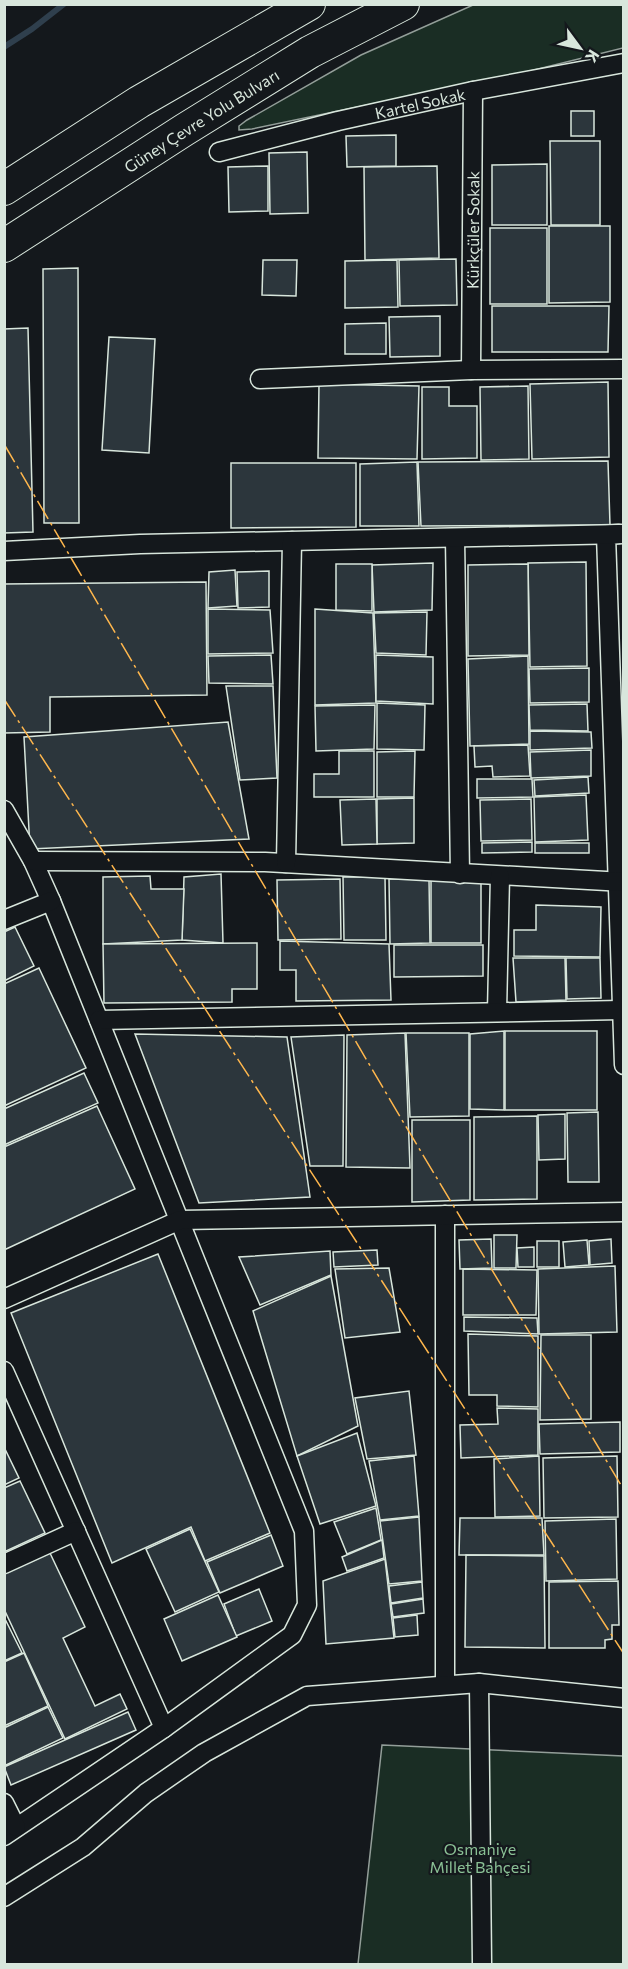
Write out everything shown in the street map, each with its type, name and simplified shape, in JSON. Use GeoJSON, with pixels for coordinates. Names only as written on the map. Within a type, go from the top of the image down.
{"type":"FeatureCollection","features":[{"type":"Feature","properties":{"kind":"highway"},"geometry":{"type":"LineString","coordinates":[[4,189],[139,102],[309,4]]}},
{"type":"Feature","properties":{"kind":"highway","name":"Güney Çevre Yolu Bulvarı"},"geometry":{"type":"LineString","coordinates":[[4,246],[309,52],[403,4]]}},
{"type":"Feature","properties":{"kind":"street","name":"Kartel Sokak"},"geometry":{"type":"LineString","coordinates":[[219,152],[473,91],[624,63]]}},
{"type":"Feature","properties":{"kind":"street","name":"Kürkçüler Sokak"},"geometry":{"type":"LineString","coordinates":[[471,370],[473,91]]}},
{"type":"Feature","properties":{"kind":"street"},"geometry":{"type":"LineString","coordinates":[[261,379],[471,370],[624,369]]}},
{"type":"Feature","properties":{"kind":"street"},"geometry":{"type":"LineString","coordinates":[[4,551],[140,544],[624,534],[606,535],[618,722],[621,1010],[624,1065]]}},
{"type":"Feature","properties":{"kind":"street"},"geometry":{"type":"LineString","coordinates":[[455,538],[460,874]]}},
{"type":"Feature","properties":{"kind":"street"},"geometry":{"type":"LineString","coordinates":[[286,863],[292,541]]}},
{"type":"Feature","properties":{"kind":"street"},"geometry":{"type":"LineString","coordinates":[[4,810],[33,861],[51,901],[304,1531],[307,1605],[292,1635],[164,1728],[10,1832],[4,1803]]}},
{"type":"Feature","properties":{"kind":"street"},"geometry":{"type":"LineString","coordinates":[[33,861],[286,863],[620,882]]}},
{"type":"Feature","properties":{"kind":"street"},"geometry":{"type":"LineString","coordinates":[[497,1012],[500,876]]}},
{"type":"Feature","properties":{"kind":"street"},"geometry":{"type":"LineString","coordinates":[[4,920],[51,901]]}},
{"type":"Feature","properties":{"kind":"street"},"geometry":{"type":"LineString","coordinates":[[99,1020],[621,1010]]}},
{"type":"Feature","properties":{"kind":"street"},"geometry":{"type":"LineString","coordinates":[[4,1299],[180,1220],[624,1212]]}},
{"type":"Feature","properties":{"kind":"street"},"geometry":{"type":"LineString","coordinates":[[445,1215],[445,1685]]}},
{"type":"Feature","properties":{"kind":"street"},"geometry":{"type":"LineString","coordinates":[[4,1371],[164,1728]]}},
{"type":"Feature","properties":{"kind":"street"},"geometry":{"type":"LineString","coordinates":[[4,1564],[76,1531]]}},
{"type":"Feature","properties":{"kind":"street"},"geometry":{"type":"LineString","coordinates":[[479,1683],[482,1965]]}},
{"type":"Feature","properties":{"kind":"street"},"geometry":{"type":"LineString","coordinates":[[4,1897],[83,1847],[146,1793],[204,1753],[307,1696],[479,1683],[624,1698]]}},
{"type":"Feature","properties":{"kind":"green space"},"geometry":{"type":"Polygon","coordinates":[[[473,5],[623,5],[623,48],[530,71],[239,130],[239,126],[247,120],[361,55],[473,5]]]}},
{"type":"Feature","properties":{"kind":"green space","name":"Osmaniye Millet Bahçesi"},"geometry":{"type":"Polygon","coordinates":[[[382,1745],[623,1756],[623,1964],[358,1964],[382,1745]]]}},
{"type":"Feature","properties":{"kind":"building"},"geometry":{"type":"Polygon","coordinates":[[[571,111],[594,111],[594,136],[571,136],[571,111]]]}},
{"type":"Feature","properties":{"kind":"building"},"geometry":{"type":"Polygon","coordinates":[[[396,135],[396,166],[347,167],[346,136],[396,135]]]}},
{"type":"Feature","properties":{"kind":"building"},"geometry":{"type":"Polygon","coordinates":[[[550,141],[600,141],[600,225],[551,225],[550,141]]]}},
{"type":"Feature","properties":{"kind":"building"},"geometry":{"type":"Polygon","coordinates":[[[307,152],[308,213],[270,214],[269,153],[307,152]]]}},
{"type":"Feature","properties":{"kind":"building"},"geometry":{"type":"Polygon","coordinates":[[[547,164],[547,225],[492,225],[492,165],[547,164]]]}},
{"type":"Feature","properties":{"kind":"building"},"geometry":{"type":"Polygon","coordinates":[[[268,166],[268,211],[229,212],[228,167],[268,166]]]}},
{"type":"Feature","properties":{"kind":"building"},"geometry":{"type":"Polygon","coordinates":[[[437,166],[439,258],[365,260],[364,167],[437,166]]]}},
{"type":"Feature","properties":{"kind":"building"},"geometry":{"type":"Polygon","coordinates":[[[549,226],[610,226],[610,302],[549,303],[549,226]]]}},
{"type":"Feature","properties":{"kind":"building"},"geometry":{"type":"Polygon","coordinates":[[[490,228],[547,228],[547,304],[490,304],[490,228]]]}},
{"type":"Feature","properties":{"kind":"building"},"geometry":{"type":"Polygon","coordinates":[[[456,259],[457,305],[400,306],[399,260],[456,259]]]}},
{"type":"Feature","properties":{"kind":"building"},"geometry":{"type":"Polygon","coordinates":[[[263,260],[297,260],[296,296],[262,295],[263,260]]]}},
{"type":"Feature","properties":{"kind":"building"},"geometry":{"type":"Polygon","coordinates":[[[397,260],[398,307],[345,308],[345,261],[397,260]]]}},
{"type":"Feature","properties":{"kind":"building"},"geometry":{"type":"Polygon","coordinates":[[[78,268],[79,523],[44,523],[43,269],[78,268]]]}},
{"type":"Feature","properties":{"kind":"building"},"geometry":{"type":"Polygon","coordinates":[[[492,306],[609,306],[608,352],[492,352],[492,306]]]}},
{"type":"Feature","properties":{"kind":"building"},"geometry":{"type":"Polygon","coordinates":[[[440,316],[440,356],[390,357],[389,317],[440,316]]]}},
{"type":"Feature","properties":{"kind":"building"},"geometry":{"type":"Polygon","coordinates":[[[386,323],[386,354],[345,354],[345,324],[386,323]]]}},
{"type":"Feature","properties":{"kind":"building"},"geometry":{"type":"Polygon","coordinates":[[[28,328],[33,532],[4,533],[4,329],[28,328]]]}},
{"type":"Feature","properties":{"kind":"building"},"geometry":{"type":"Polygon","coordinates":[[[109,337],[155,339],[149,453],[102,450],[109,337]]]}},
{"type":"Feature","properties":{"kind":"building"},"geometry":{"type":"Polygon","coordinates":[[[608,382],[609,457],[532,459],[530,384],[608,382]]]}},
{"type":"Feature","properties":{"kind":"building"},"geometry":{"type":"Polygon","coordinates":[[[319,384],[419,386],[417,459],[318,458],[319,384]]]}},
{"type":"Feature","properties":{"kind":"building"},"geometry":{"type":"Polygon","coordinates":[[[528,386],[529,459],[481,460],[480,387],[528,386]]]}},
{"type":"Feature","properties":{"kind":"building"},"geometry":{"type":"Polygon","coordinates":[[[422,387],[449,387],[449,406],[477,406],[477,458],[422,459],[422,387]]]}},
{"type":"Feature","properties":{"kind":"building"},"geometry":{"type":"Polygon","coordinates":[[[608,461],[610,525],[421,526],[418,462],[608,461]]]}},
{"type":"Feature","properties":{"kind":"building"},"geometry":{"type":"Polygon","coordinates":[[[417,462],[419,526],[360,526],[360,464],[417,462]]]}},
{"type":"Feature","properties":{"kind":"building"},"geometry":{"type":"Polygon","coordinates":[[[231,463],[356,463],[356,527],[231,528],[231,463]]]}},
{"type":"Feature","properties":{"kind":"building"},"geometry":{"type":"Polygon","coordinates":[[[586,562],[587,666],[530,667],[528,563],[586,562]]]}},
{"type":"Feature","properties":{"kind":"building"},"geometry":{"type":"Polygon","coordinates":[[[433,563],[432,610],[374,612],[372,565],[433,563]]]}},
{"type":"Feature","properties":{"kind":"building"},"geometry":{"type":"Polygon","coordinates":[[[336,564],[372,564],[372,611],[336,610],[336,564]]]}},
{"type":"Feature","properties":{"kind":"building"},"geometry":{"type":"Polygon","coordinates":[[[528,564],[529,655],[468,656],[468,565],[528,564]]]}},
{"type":"Feature","properties":{"kind":"building"},"geometry":{"type":"Polygon","coordinates":[[[235,570],[237,606],[208,608],[209,572],[235,570]]]}},
{"type":"Feature","properties":{"kind":"building"},"geometry":{"type":"Polygon","coordinates":[[[269,571],[269,607],[238,608],[237,572],[269,571]]]}},
{"type":"Feature","properties":{"kind":"building"},"geometry":{"type":"Polygon","coordinates":[[[206,582],[207,695],[50,697],[50,732],[4,733],[4,584],[206,582]]]}},
{"type":"Feature","properties":{"kind":"building"},"geometry":{"type":"Polygon","coordinates":[[[208,609],[270,610],[273,653],[208,654],[208,609]]]}},
{"type":"Feature","properties":{"kind":"building"},"geometry":{"type":"Polygon","coordinates":[[[315,609],[373,613],[376,703],[315,705],[315,609]]]}},
{"type":"Feature","properties":{"kind":"building"},"geometry":{"type":"Polygon","coordinates":[[[427,612],[426,655],[376,653],[374,613],[427,612]]]}},
{"type":"Feature","properties":{"kind":"building"},"geometry":{"type":"Polygon","coordinates":[[[271,655],[273,684],[209,683],[208,656],[271,655]]]}},
{"type":"Feature","properties":{"kind":"building"},"geometry":{"type":"Polygon","coordinates":[[[376,655],[433,657],[433,704],[376,701],[376,655]]]}},
{"type":"Feature","properties":{"kind":"building"},"geometry":{"type":"Polygon","coordinates":[[[528,656],[529,744],[470,746],[468,659],[528,656]]]}},
{"type":"Feature","properties":{"kind":"building"},"geometry":{"type":"Polygon","coordinates":[[[589,668],[589,702],[530,703],[529,669],[589,668]]]}},
{"type":"Feature","properties":{"kind":"building"},"geometry":{"type":"Polygon","coordinates":[[[226,686],[273,686],[277,778],[240,780],[226,686]]]}},
{"type":"Feature","properties":{"kind":"building"},"geometry":{"type":"Polygon","coordinates":[[[377,703],[425,705],[424,750],[377,749],[377,703]]]}},
{"type":"Feature","properties":{"kind":"building"},"geometry":{"type":"Polygon","coordinates":[[[587,704],[588,731],[530,730],[529,705],[587,704]]]}},
{"type":"Feature","properties":{"kind":"building"},"geometry":{"type":"Polygon","coordinates":[[[375,705],[374,749],[316,751],[315,706],[375,705]]]}},
{"type":"Feature","properties":{"kind":"building"},"geometry":{"type":"Polygon","coordinates":[[[228,722],[249,839],[30,849],[24,737],[228,722]]]}},
{"type":"Feature","properties":{"kind":"building"},"geometry":{"type":"Polygon","coordinates":[[[530,731],[591,732],[592,748],[530,750],[530,731]]]}},
{"type":"Feature","properties":{"kind":"building"},"geometry":{"type":"Polygon","coordinates":[[[528,745],[530,776],[493,777],[492,766],[475,767],[474,746],[528,745]]]}},
{"type":"Feature","properties":{"kind":"building"},"geometry":{"type":"Polygon","coordinates":[[[591,750],[591,776],[531,778],[530,752],[591,750]]]}},
{"type":"Feature","properties":{"kind":"building"},"geometry":{"type":"Polygon","coordinates":[[[339,751],[374,751],[374,797],[314,797],[314,774],[339,774],[339,751]]]}},
{"type":"Feature","properties":{"kind":"building"},"geometry":{"type":"Polygon","coordinates":[[[415,751],[414,797],[377,797],[377,752],[415,751]]]}},
{"type":"Feature","properties":{"kind":"building"},"geometry":{"type":"Polygon","coordinates":[[[588,777],[589,793],[535,796],[534,780],[588,777]]]}},
{"type":"Feature","properties":{"kind":"building"},"geometry":{"type":"Polygon","coordinates":[[[477,779],[532,779],[533,797],[477,798],[477,779]]]}},
{"type":"Feature","properties":{"kind":"building"},"geometry":{"type":"Polygon","coordinates":[[[586,795],[588,840],[535,842],[534,797],[586,795]]]}},
{"type":"Feature","properties":{"kind":"building"},"geometry":{"type":"Polygon","coordinates":[[[414,798],[414,843],[377,844],[377,799],[414,798]]]}},
{"type":"Feature","properties":{"kind":"building"},"geometry":{"type":"Polygon","coordinates":[[[376,799],[377,844],[342,845],[340,800],[376,799]]]}},
{"type":"Feature","properties":{"kind":"building"},"geometry":{"type":"Polygon","coordinates":[[[531,799],[532,840],[481,841],[480,800],[531,799]]]}},
{"type":"Feature","properties":{"kind":"building"},"geometry":{"type":"Polygon","coordinates":[[[532,842],[532,852],[482,853],[482,843],[532,842]]]}},
{"type":"Feature","properties":{"kind":"building"},"geometry":{"type":"Polygon","coordinates":[[[535,843],[589,843],[589,853],[535,853],[535,843]]]}},
{"type":"Feature","properties":{"kind":"building"},"geometry":{"type":"Polygon","coordinates":[[[221,874],[223,943],[182,940],[184,877],[221,874]]]}},
{"type":"Feature","properties":{"kind":"building"},"geometry":{"type":"Polygon","coordinates":[[[150,876],[151,889],[184,889],[182,940],[103,944],[103,877],[150,876]]]}},
{"type":"Feature","properties":{"kind":"building"},"geometry":{"type":"Polygon","coordinates":[[[343,877],[385,877],[386,940],[344,940],[343,877]]]}},
{"type":"Feature","properties":{"kind":"building"},"geometry":{"type":"Polygon","coordinates":[[[340,879],[341,939],[278,940],[277,880],[340,879]]]}},
{"type":"Feature","properties":{"kind":"building"},"geometry":{"type":"Polygon","coordinates":[[[389,879],[429,879],[430,943],[390,944],[389,879]]]}},
{"type":"Feature","properties":{"kind":"building"},"geometry":{"type":"Polygon","coordinates":[[[431,880],[481,880],[481,943],[431,943],[431,880]]]}},
{"type":"Feature","properties":{"kind":"building"},"geometry":{"type":"Polygon","coordinates":[[[536,905],[601,907],[600,957],[514,956],[514,930],[536,930],[536,905]]]}},
{"type":"Feature","properties":{"kind":"building"},"geometry":{"type":"Polygon","coordinates":[[[15,927],[34,966],[4,981],[4,932],[15,927]]]}},
{"type":"Feature","properties":{"kind":"building"},"geometry":{"type":"Polygon","coordinates":[[[280,941],[389,944],[391,1000],[296,1001],[296,970],[280,970],[280,941]]]}},
{"type":"Feature","properties":{"kind":"building"},"geometry":{"type":"Polygon","coordinates":[[[257,943],[257,989],[232,989],[232,1002],[104,1003],[103,944],[257,943]]]}},
{"type":"Feature","properties":{"kind":"building"},"geometry":{"type":"Polygon","coordinates":[[[394,945],[483,945],[483,976],[394,977],[394,945]]]}},
{"type":"Feature","properties":{"kind":"building"},"geometry":{"type":"Polygon","coordinates":[[[513,958],[565,958],[566,1000],[516,1002],[513,958]]]}},
{"type":"Feature","properties":{"kind":"building"},"geometry":{"type":"Polygon","coordinates":[[[566,958],[600,958],[601,998],[567,999],[566,958]]]}},
{"type":"Feature","properties":{"kind":"building"},"geometry":{"type":"Polygon","coordinates":[[[39,968],[86,1068],[4,1106],[4,984],[39,968]]]}},
{"type":"Feature","properties":{"kind":"building"},"geometry":{"type":"Polygon","coordinates":[[[504,1031],[504,1110],[470,1109],[470,1034],[504,1031]]]}},
{"type":"Feature","properties":{"kind":"building"},"geometry":{"type":"Polygon","coordinates":[[[505,1031],[597,1031],[597,1110],[505,1110],[505,1031]]]}},
{"type":"Feature","properties":{"kind":"building"},"geometry":{"type":"Polygon","coordinates":[[[405,1033],[410,1168],[346,1167],[347,1035],[405,1033]]]}},
{"type":"Feature","properties":{"kind":"building"},"geometry":{"type":"Polygon","coordinates":[[[406,1033],[469,1033],[469,1116],[410,1117],[406,1033]]]}},
{"type":"Feature","properties":{"kind":"building"},"geometry":{"type":"Polygon","coordinates":[[[135,1034],[287,1037],[310,1197],[199,1203],[135,1034]]]}},
{"type":"Feature","properties":{"kind":"building"},"geometry":{"type":"Polygon","coordinates":[[[344,1035],[343,1166],[310,1166],[291,1037],[344,1035]]]}},
{"type":"Feature","properties":{"kind":"building"},"geometry":{"type":"Polygon","coordinates":[[[84,1073],[98,1103],[4,1145],[4,1109],[84,1073]]]}},
{"type":"Feature","properties":{"kind":"building"},"geometry":{"type":"Polygon","coordinates":[[[97,1106],[135,1189],[4,1250],[4,1147],[97,1106]]]}},
{"type":"Feature","properties":{"kind":"building"},"geometry":{"type":"Polygon","coordinates":[[[598,1112],[599,1182],[568,1182],[567,1113],[598,1112]]]}},
{"type":"Feature","properties":{"kind":"building"},"geometry":{"type":"Polygon","coordinates":[[[565,1114],[565,1159],[539,1160],[538,1115],[565,1114]]]}},
{"type":"Feature","properties":{"kind":"building"},"geometry":{"type":"Polygon","coordinates":[[[537,1116],[537,1199],[474,1200],[474,1117],[537,1116]]]}},
{"type":"Feature","properties":{"kind":"building"},"geometry":{"type":"Polygon","coordinates":[[[412,1120],[470,1120],[470,1200],[412,1202],[412,1120]]]}},
{"type":"Feature","properties":{"kind":"building"},"geometry":{"type":"Polygon","coordinates":[[[494,1235],[517,1235],[516,1268],[494,1268],[494,1235]]]}},
{"type":"Feature","properties":{"kind":"building"},"geometry":{"type":"Polygon","coordinates":[[[491,1239],[492,1268],[460,1269],[459,1240],[491,1239]]]}},
{"type":"Feature","properties":{"kind":"building"},"geometry":{"type":"Polygon","coordinates":[[[611,1239],[612,1263],[590,1265],[589,1241],[611,1239]]]}},
{"type":"Feature","properties":{"kind":"building"},"geometry":{"type":"Polygon","coordinates":[[[587,1240],[589,1265],[565,1267],[563,1242],[587,1240]]]}},
{"type":"Feature","properties":{"kind":"building"},"geometry":{"type":"Polygon","coordinates":[[[537,1241],[559,1241],[559,1267],[537,1267],[537,1241]]]}},
{"type":"Feature","properties":{"kind":"building"},"geometry":{"type":"Polygon","coordinates":[[[534,1247],[534,1267],[518,1267],[517,1248],[534,1247]]]}},
{"type":"Feature","properties":{"kind":"building"},"geometry":{"type":"Polygon","coordinates":[[[377,1250],[378,1265],[334,1267],[333,1252],[377,1250]]]}},
{"type":"Feature","properties":{"kind":"building"},"geometry":{"type":"Polygon","coordinates":[[[330,1251],[331,1275],[260,1305],[239,1257],[330,1251]]]}},
{"type":"Feature","properties":{"kind":"building"},"geometry":{"type":"Polygon","coordinates":[[[158,1254],[270,1533],[205,1561],[191,1527],[112,1563],[11,1313],[158,1254]]]}},
{"type":"Feature","properties":{"kind":"building"},"geometry":{"type":"Polygon","coordinates":[[[615,1266],[617,1332],[539,1334],[538,1269],[615,1266]]]}},
{"type":"Feature","properties":{"kind":"building"},"geometry":{"type":"Polygon","coordinates":[[[389,1268],[400,1332],[345,1338],[335,1269],[389,1268]]]}},
{"type":"Feature","properties":{"kind":"building"},"geometry":{"type":"Polygon","coordinates":[[[463,1269],[537,1270],[536,1315],[463,1315],[463,1269]]]}},
{"type":"Feature","properties":{"kind":"building"},"geometry":{"type":"Polygon","coordinates":[[[331,1276],[358,1426],[297,1456],[253,1311],[331,1276]]]}},
{"type":"Feature","properties":{"kind":"building"},"geometry":{"type":"Polygon","coordinates":[[[464,1317],[537,1318],[538,1334],[464,1331],[464,1317]]]}},
{"type":"Feature","properties":{"kind":"building"},"geometry":{"type":"Polygon","coordinates":[[[468,1334],[538,1336],[538,1407],[497,1406],[497,1395],[469,1395],[468,1334]]]}},
{"type":"Feature","properties":{"kind":"building"},"geometry":{"type":"Polygon","coordinates":[[[541,1335],[591,1335],[591,1419],[540,1420],[541,1335]]]}},
{"type":"Feature","properties":{"kind":"building"},"geometry":{"type":"Polygon","coordinates":[[[409,1391],[416,1455],[367,1459],[355,1398],[409,1391]]]}},
{"type":"Feature","properties":{"kind":"building"},"geometry":{"type":"Polygon","coordinates":[[[497,1408],[538,1409],[538,1455],[461,1458],[460,1425],[498,1424],[497,1408]]]}},
{"type":"Feature","properties":{"kind":"building"},"geometry":{"type":"Polygon","coordinates":[[[620,1422],[620,1452],[540,1454],[539,1424],[620,1422]]]}},
{"type":"Feature","properties":{"kind":"building"},"geometry":{"type":"Polygon","coordinates":[[[357,1433],[376,1506],[320,1524],[297,1456],[357,1433]]]}},
{"type":"Feature","properties":{"kind":"building"},"geometry":{"type":"Polygon","coordinates":[[[4,1447],[19,1478],[4,1485],[4,1447]]]}},
{"type":"Feature","properties":{"kind":"building"},"geometry":{"type":"Polygon","coordinates":[[[414,1456],[419,1516],[380,1520],[369,1461],[414,1456]]]}},
{"type":"Feature","properties":{"kind":"building"},"geometry":{"type":"Polygon","coordinates":[[[539,1456],[540,1516],[495,1517],[494,1459],[539,1456]]]}},
{"type":"Feature","properties":{"kind":"building"},"geometry":{"type":"Polygon","coordinates":[[[617,1456],[618,1517],[544,1518],[543,1458],[617,1456]]]}},
{"type":"Feature","properties":{"kind":"building"},"geometry":{"type":"Polygon","coordinates":[[[20,1481],[45,1533],[4,1552],[4,1488],[20,1481]]]}},
{"type":"Feature","properties":{"kind":"building"},"geometry":{"type":"Polygon","coordinates":[[[376,1508],[381,1540],[347,1554],[334,1522],[376,1508]]]}},
{"type":"Feature","properties":{"kind":"building"},"geometry":{"type":"Polygon","coordinates":[[[419,1517],[422,1581],[389,1584],[380,1521],[419,1517]]]}},
{"type":"Feature","properties":{"kind":"building"},"geometry":{"type":"Polygon","coordinates":[[[460,1518],[542,1518],[544,1555],[459,1555],[460,1518]]]}},
{"type":"Feature","properties":{"kind":"building"},"geometry":{"type":"Polygon","coordinates":[[[616,1519],[617,1579],[546,1581],[545,1521],[616,1519]]]}},
{"type":"Feature","properties":{"kind":"building"},"geometry":{"type":"Polygon","coordinates":[[[190,1529],[219,1592],[175,1612],[146,1549],[190,1529]]]}},
{"type":"Feature","properties":{"kind":"building"},"geometry":{"type":"Polygon","coordinates":[[[271,1535],[283,1566],[220,1593],[207,1562],[271,1535]]]}},
{"type":"Feature","properties":{"kind":"building"},"geometry":{"type":"Polygon","coordinates":[[[382,1540],[384,1558],[347,1571],[342,1557],[382,1540]]]}},
{"type":"Feature","properties":{"kind":"building"},"geometry":{"type":"Polygon","coordinates":[[[49,1551],[85,1627],[63,1638],[95,1706],[120,1694],[127,1709],[65,1739],[4,1609],[4,1573],[49,1551]]]}},
{"type":"Feature","properties":{"kind":"building"},"geometry":{"type":"Polygon","coordinates":[[[466,1555],[544,1556],[545,1648],[465,1647],[466,1555]]]}},
{"type":"Feature","properties":{"kind":"building"},"geometry":{"type":"Polygon","coordinates":[[[385,1559],[394,1638],[326,1644],[323,1581],[385,1559]]]}},
{"type":"Feature","properties":{"kind":"building"},"geometry":{"type":"Polygon","coordinates":[[[618,1581],[619,1625],[612,1625],[612,1639],[605,1640],[605,1648],[549,1648],[549,1582],[618,1581]]]}},
{"type":"Feature","properties":{"kind":"building"},"geometry":{"type":"Polygon","coordinates":[[[422,1582],[423,1598],[391,1603],[389,1586],[422,1582]]]}},
{"type":"Feature","properties":{"kind":"building"},"geometry":{"type":"Polygon","coordinates":[[[259,1589],[272,1621],[236,1636],[224,1604],[259,1589]]]}},
{"type":"Feature","properties":{"kind":"building"},"geometry":{"type":"Polygon","coordinates":[[[218,1595],[237,1637],[182,1661],[164,1619],[218,1595]]]}},
{"type":"Feature","properties":{"kind":"building"},"geometry":{"type":"Polygon","coordinates":[[[423,1599],[424,1613],[393,1617],[391,1604],[423,1599]]]}},
{"type":"Feature","properties":{"kind":"building"},"geometry":{"type":"Polygon","coordinates":[[[417,1615],[418,1635],[395,1637],[393,1618],[417,1615]]]}},
{"type":"Feature","properties":{"kind":"building"},"geometry":{"type":"Polygon","coordinates":[[[4,1617],[22,1653],[4,1661],[4,1617]]]}},
{"type":"Feature","properties":{"kind":"building"},"geometry":{"type":"Polygon","coordinates":[[[24,1653],[48,1706],[4,1726],[4,1662],[24,1653]]]}},
{"type":"Feature","properties":{"kind":"building"},"geometry":{"type":"Polygon","coordinates":[[[48,1707],[63,1738],[4,1766],[4,1728],[48,1707]]]}},
{"type":"Feature","properties":{"kind":"building"},"geometry":{"type":"Polygon","coordinates":[[[128,1712],[136,1730],[11,1785],[4,1767],[128,1712]]]}},
{"type":"Feature","properties":{"kind":"waterway"},"geometry":{"type":"LineString","coordinates":[[4,47],[64,4]]}},
{"type":"Feature","properties":{"kind":"power"},"geometry":{"type":"LineString","coordinates":[[4,444],[402,1120],[624,1490]]}},
{"type":"Feature","properties":{"kind":"power"},"geometry":{"type":"LineString","coordinates":[[4,699],[624,1654]]}}]}
